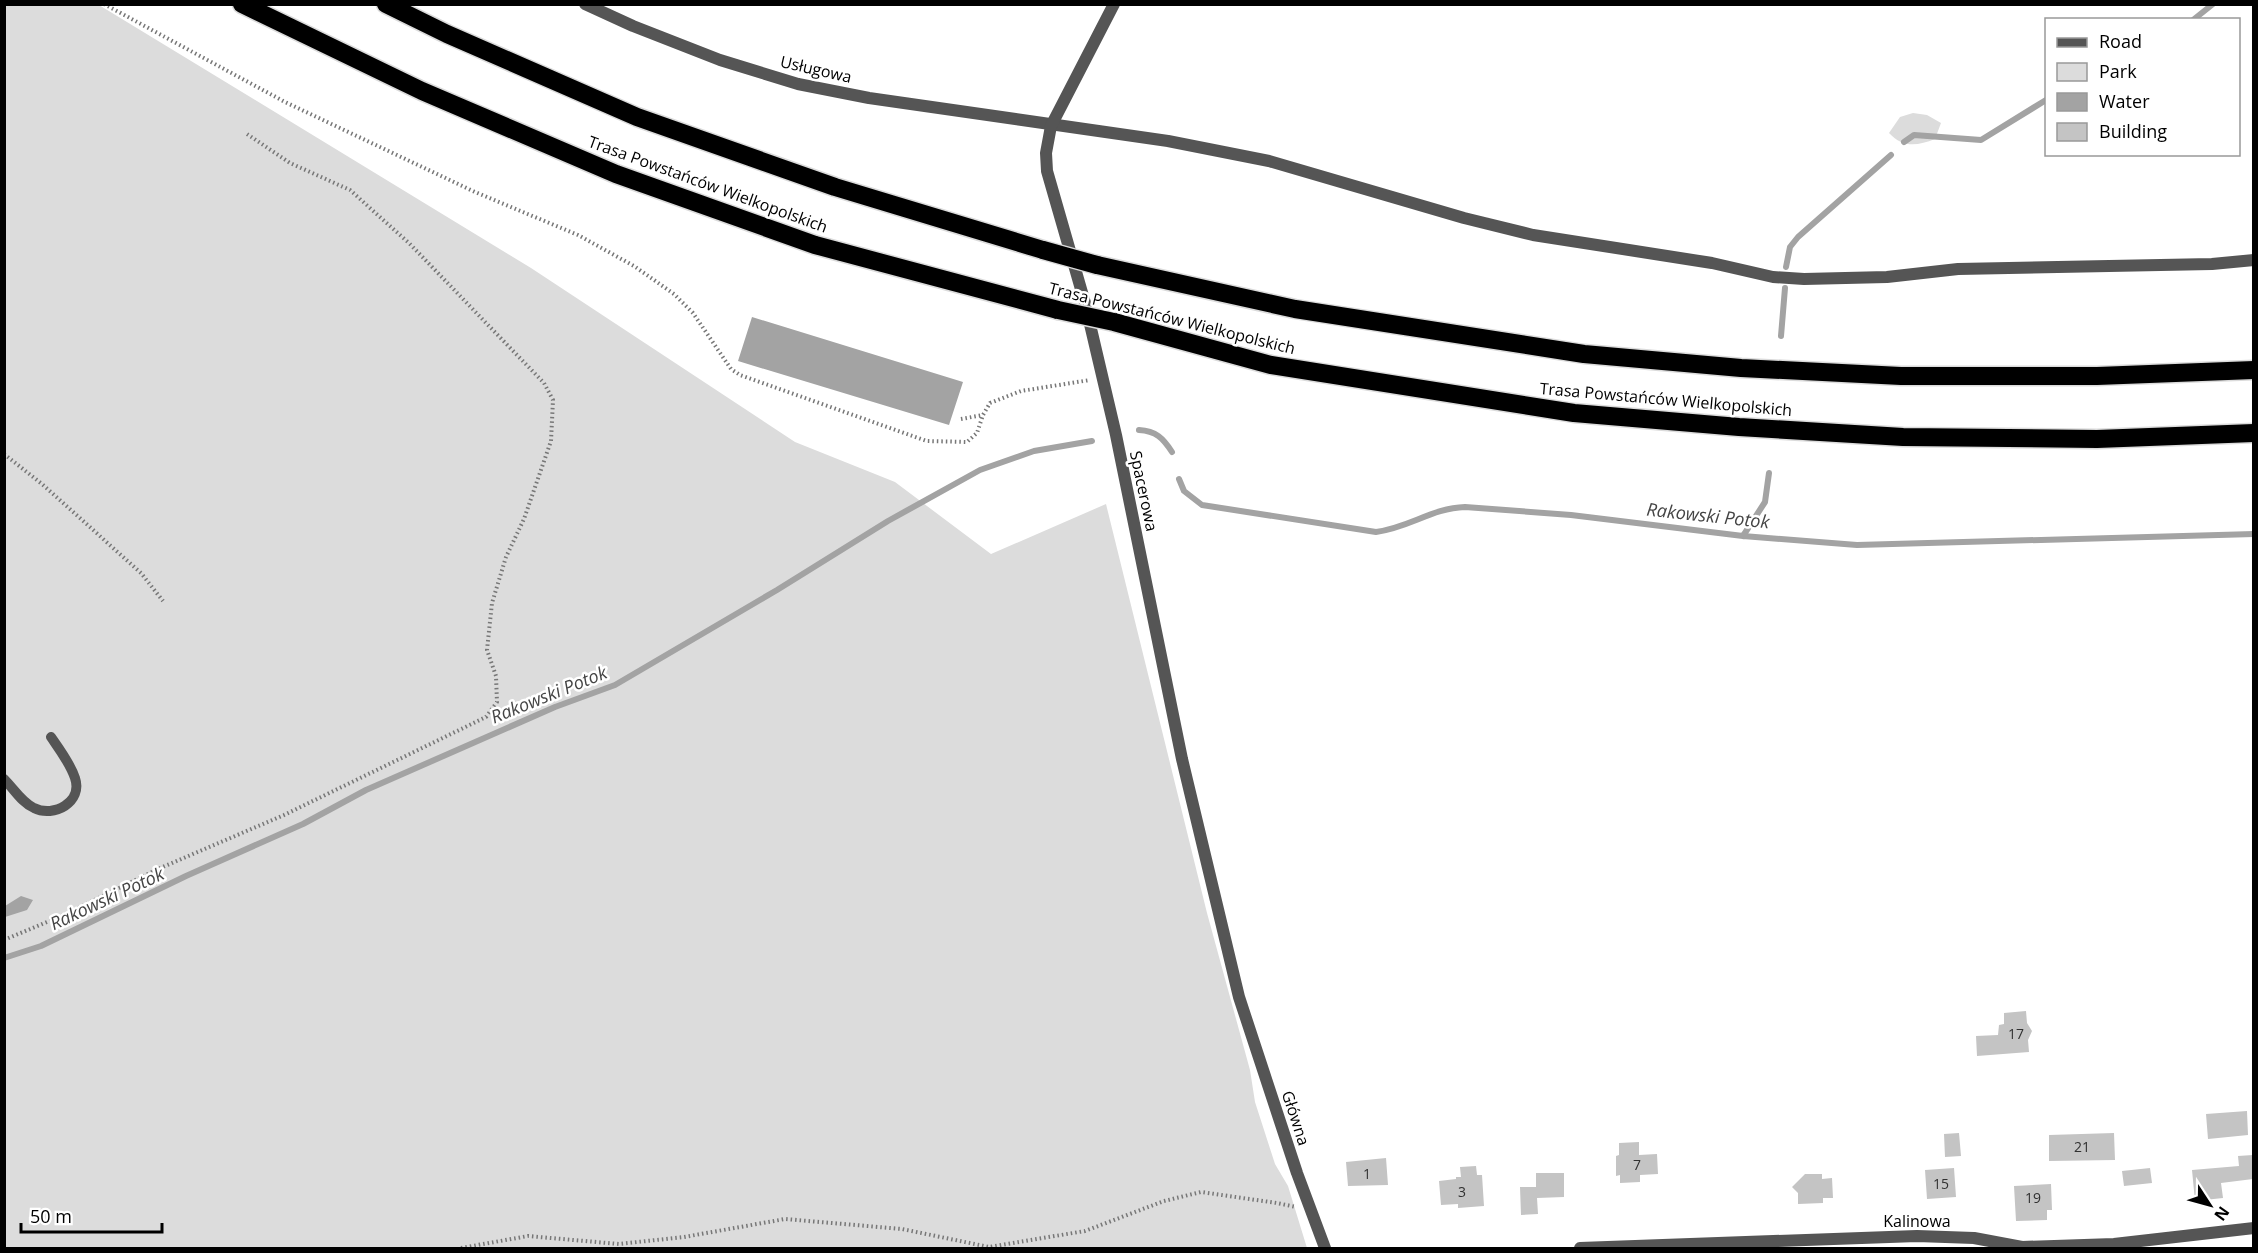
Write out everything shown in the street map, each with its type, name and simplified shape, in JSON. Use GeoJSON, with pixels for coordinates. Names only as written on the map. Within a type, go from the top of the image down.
{"type":"FeatureCollection","features":[{"type":"Feature","properties":{"kind":"highway","name":"Trasa Powstańców Wielkopolskich"},"geometry":{"type":"LineString","coordinates":[[242,4],[422,91],[616,174],[815,245],[1271,365],[1574,413],[1739,428],[1904,437],[2097,439],[2253,433]]}},
{"type":"Feature","properties":{"kind":"highway","name":"Trasa Powstańców Wielkopolskich"},"geometry":{"type":"LineString","coordinates":[[386,4],[447,34],[637,117],[835,187],[1097,265],[1306,311],[1584,354],[1729,368],[1901,376],[2097,376],[2253,370]]}},
{"type":"Feature","properties":{"kind":"street","name":"Usługowa"},"geometry":{"type":"LineString","coordinates":[[585,4],[633,26],[720,60],[798,84],[869,98],[1051,126],[1168,141],[1269,161],[1464,218],[1533,235],[1712,263],[1773,277],[1804,279],[1887,277],[1958,269],[2212,264],[2253,260]]}},
{"type":"Feature","properties":{"kind":"street","name":"Spacerowa"},"geometry":{"type":"LineString","coordinates":[[1114,4],[1051,126],[1046,153],[1047,171],[1085,303],[1182,759],[1239,997]]}},
{"type":"Feature","properties":{"kind":"street","name":"Główna"},"geometry":{"type":"LineString","coordinates":[[1239,997],[1325,1248]]}},
{"type":"Feature","properties":{"kind":"street","name":"Kalinowa"},"geometry":{"type":"LineString","coordinates":[[1580,1248],[1917,1236],[1974,1239],[2022,1247],[2114,1244],[2253,1228]]}},
{"type":"Feature","properties":{"kind":"lane"},"geometry":{"type":"LineString","coordinates":[[4,779],[25,803],[36,809],[50,812],[69,804],[75,793],[76,780],[51,737]]}},
{"type":"Feature","properties":{"kind":"path"},"geometry":{"type":"LineString","coordinates":[[104,4],[285,102],[475,192],[578,235],[634,266],[674,294],[693,313],[731,369],[740,375],[927,441],[967,442],[977,433],[983,414],[990,403],[1021,391],[1102,378]]}},
{"type":"Feature","properties":{"kind":"path"},"geometry":{"type":"LineString","coordinates":[[4,940],[294,810],[486,717],[497,702],[496,676],[487,650],[492,603],[506,557],[524,519],[551,441],[553,400],[544,383],[409,243],[350,190],[290,163],[247,134]]}},
{"type":"Feature","properties":{"kind":"path"},"geometry":{"type":"LineString","coordinates":[[961,419],[983,414]]}},
{"type":"Feature","properties":{"kind":"path"},"geometry":{"type":"LineString","coordinates":[[4,454],[42,484],[141,573],[163,602]]}},
{"type":"Feature","properties":{"kind":"path"},"geometry":{"type":"LineString","coordinates":[[461,1248],[528,1236],[619,1244],[684,1237],[785,1219],[902,1229],[989,1246],[1084,1231],[1164,1201],[1201,1192],[1277,1203],[1311,1211]]}},
{"type":"Feature","properties":{"kind":"green space"},"geometry":{"type":"Polygon","coordinates":[[[5,5],[99,5],[531,268],[795,442],[895,482],[991,554],[1106,504],[1207,913],[1250,1070],[1255,1102],[1275,1164],[1288,1186],[1307,1248],[5,1248],[5,5]]]}},
{"type":"Feature","properties":{"kind":"green space"},"geometry":{"type":"Polygon","coordinates":[[[1913,113],[1927,115],[1941,123],[1935,139],[1910,144],[1894,138],[1889,133],[1900,117],[1913,113]]]}},
{"type":"Feature","properties":{"kind":"water"},"geometry":{"type":"Polygon","coordinates":[[[752,317],[963,382],[949,425],[738,361],[752,317]]]}},
{"type":"Feature","properties":{"kind":"water"},"geometry":{"type":"Polygon","coordinates":[[[21,896],[33,900],[27,910],[5,917],[5,906],[21,896]]]}},
{"type":"Feature","properties":{"kind":"building"},"geometry":{"type":"Polygon","coordinates":[[[2026,1011],[2027,1023],[2032,1031],[2028,1040],[2029,1052],[1977,1056],[1976,1036],[1998,1035],[1999,1025],[2004,1024],[2004,1013],[2026,1011]]]}},
{"type":"Feature","properties":{"kind":"building"},"geometry":{"type":"Polygon","coordinates":[[[2247,1111],[2248,1135],[2208,1139],[2206,1114],[2247,1111]]]}},
{"type":"Feature","properties":{"kind":"building"},"geometry":{"type":"Polygon","coordinates":[[[1959,1133],[1961,1156],[1945,1157],[1944,1134],[1959,1133]]]}},
{"type":"Feature","properties":{"kind":"building"},"geometry":{"type":"Polygon","coordinates":[[[2114,1133],[2115,1160],[2049,1161],[2049,1135],[2114,1133]]]}},
{"type":"Feature","properties":{"kind":"building"},"geometry":{"type":"Polygon","coordinates":[[[1639,1142],[1639,1155],[1657,1154],[1658,1174],[1640,1175],[1640,1182],[1620,1183],[1620,1175],[1616,1176],[1616,1156],[1619,1155],[1619,1143],[1639,1142]]]}},
{"type":"Feature","properties":{"kind":"building"},"geometry":{"type":"Polygon","coordinates":[[[2253,1155],[2253,1179],[2221,1183],[2223,1198],[2195,1201],[2192,1170],[2239,1166],[2238,1156],[2253,1155]]]}},
{"type":"Feature","properties":{"kind":"building"},"geometry":{"type":"Polygon","coordinates":[[[1386,1158],[1388,1185],[1348,1186],[1346,1162],[1386,1158]]]}},
{"type":"Feature","properties":{"kind":"building"},"geometry":{"type":"Polygon","coordinates":[[[1476,1166],[1477,1175],[1482,1175],[1484,1206],[1458,1208],[1458,1204],[1441,1205],[1439,1181],[1461,1177],[1460,1167],[1476,1166]]]}},
{"type":"Feature","properties":{"kind":"building"},"geometry":{"type":"Polygon","coordinates":[[[1954,1168],[1956,1197],[1927,1199],[1925,1170],[1954,1168]]]}},
{"type":"Feature","properties":{"kind":"building"},"geometry":{"type":"Polygon","coordinates":[[[2150,1168],[2152,1183],[2124,1186],[2122,1171],[2150,1168]]]}},
{"type":"Feature","properties":{"kind":"building"},"geometry":{"type":"Polygon","coordinates":[[[1536,1173],[1564,1173],[1564,1197],[1537,1198],[1538,1214],[1521,1215],[1520,1187],[1536,1187],[1536,1173]]]}},
{"type":"Feature","properties":{"kind":"building"},"geometry":{"type":"Polygon","coordinates":[[[1805,1174],[1822,1174],[1822,1179],[1832,1178],[1833,1198],[1823,1198],[1823,1203],[1798,1204],[1798,1193],[1792,1187],[1805,1174]]]}},
{"type":"Feature","properties":{"kind":"building"},"geometry":{"type":"Polygon","coordinates":[[[2051,1184],[2052,1210],[2047,1210],[2047,1220],[2016,1221],[2014,1186],[2051,1184]]]}},
{"type":"Feature","properties":{"kind":"waterway"},"geometry":{"type":"LineString","coordinates":[[2196,18],[2213,4]]}},
{"type":"Feature","properties":{"kind":"waterway"},"geometry":{"type":"LineString","coordinates":[[1904,142],[1914,135],[1981,140],[2045,101]]}},
{"type":"Feature","properties":{"kind":"waterway"},"geometry":{"type":"LineString","coordinates":[[1786,267],[1790,247],[1798,237],[1891,155]]}},
{"type":"Feature","properties":{"kind":"waterway"},"geometry":{"type":"LineString","coordinates":[[1781,336],[1785,288]]}},
{"type":"Feature","properties":{"kind":"waterway","name":"Rakowski Potok"},"geometry":{"type":"LineString","coordinates":[[1139,430],[1158,436],[1172,452]]}},
{"type":"Feature","properties":{"kind":"waterway","name":"Rakowski Potok"},"geometry":{"type":"LineString","coordinates":[[4,958],[41,946],[186,876],[303,824],[366,790],[555,707],[615,685],[777,590],[888,521],[980,470],[1034,451],[1092,441]]}},
{"type":"Feature","properties":{"kind":"waterway"},"geometry":{"type":"LineString","coordinates":[[1743,536],[1765,502],[1769,473]]}},
{"type":"Feature","properties":{"kind":"waterway","name":"Rakowski Potok"},"geometry":{"type":"LineString","coordinates":[[1179,479],[1184,491],[1202,505],[1376,532],[1399,527],[1442,511],[1465,507],[1571,515],[1743,536],[1857,545],[2254,534]]}}]}
